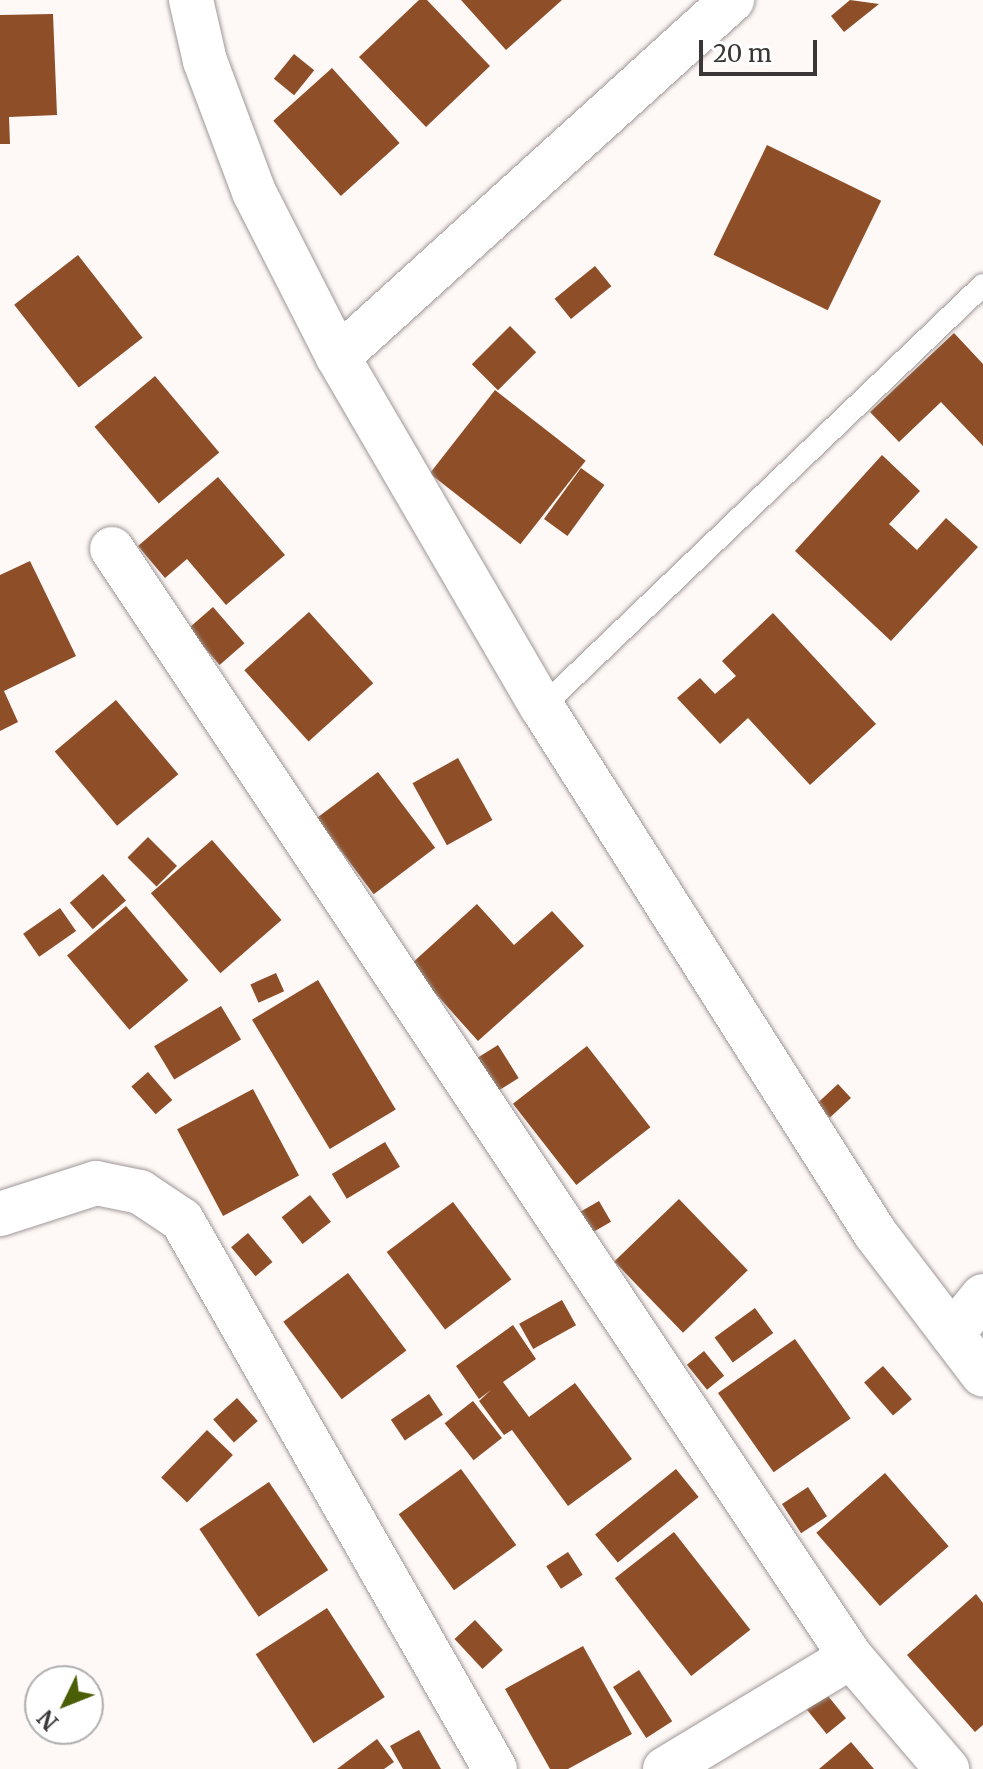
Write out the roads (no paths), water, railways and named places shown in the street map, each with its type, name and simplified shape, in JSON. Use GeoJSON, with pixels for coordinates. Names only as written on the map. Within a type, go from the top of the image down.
{"type":"FeatureCollection","features":[{"type":"Feature","properties":{"kind":"street"},"geometry":{"type":"LineString","coordinates":[[191,0],[205,61],[254,192],[338,357],[542,707],[875,1233],[983,1375]]}},
{"type":"Feature","properties":{"kind":"street"},"geometry":{"type":"LineString","coordinates":[[338,357],[732,0]]}},
{"type":"Feature","properties":{"kind":"street"},"geometry":{"type":"LineString","coordinates":[[112,549],[851,1657],[947,1769]]}},
{"type":"Feature","properties":{"kind":"street"},"geometry":{"type":"LineString","coordinates":[[0,1214],[96,1183],[140,1192],[182,1220],[495,1769]]}},
{"type":"Feature","properties":{"kind":"street"},"geometry":{"type":"LineString","coordinates":[[952,1334],[983,1296]]}},
{"type":"Feature","properties":{"kind":"street"},"geometry":{"type":"LineString","coordinates":[[665,1769],[851,1657]]}},
{"type":"Feature","properties":{"kind":"lane"},"geometry":{"type":"LineString","coordinates":[[542,707],[983,285]]}}]}
